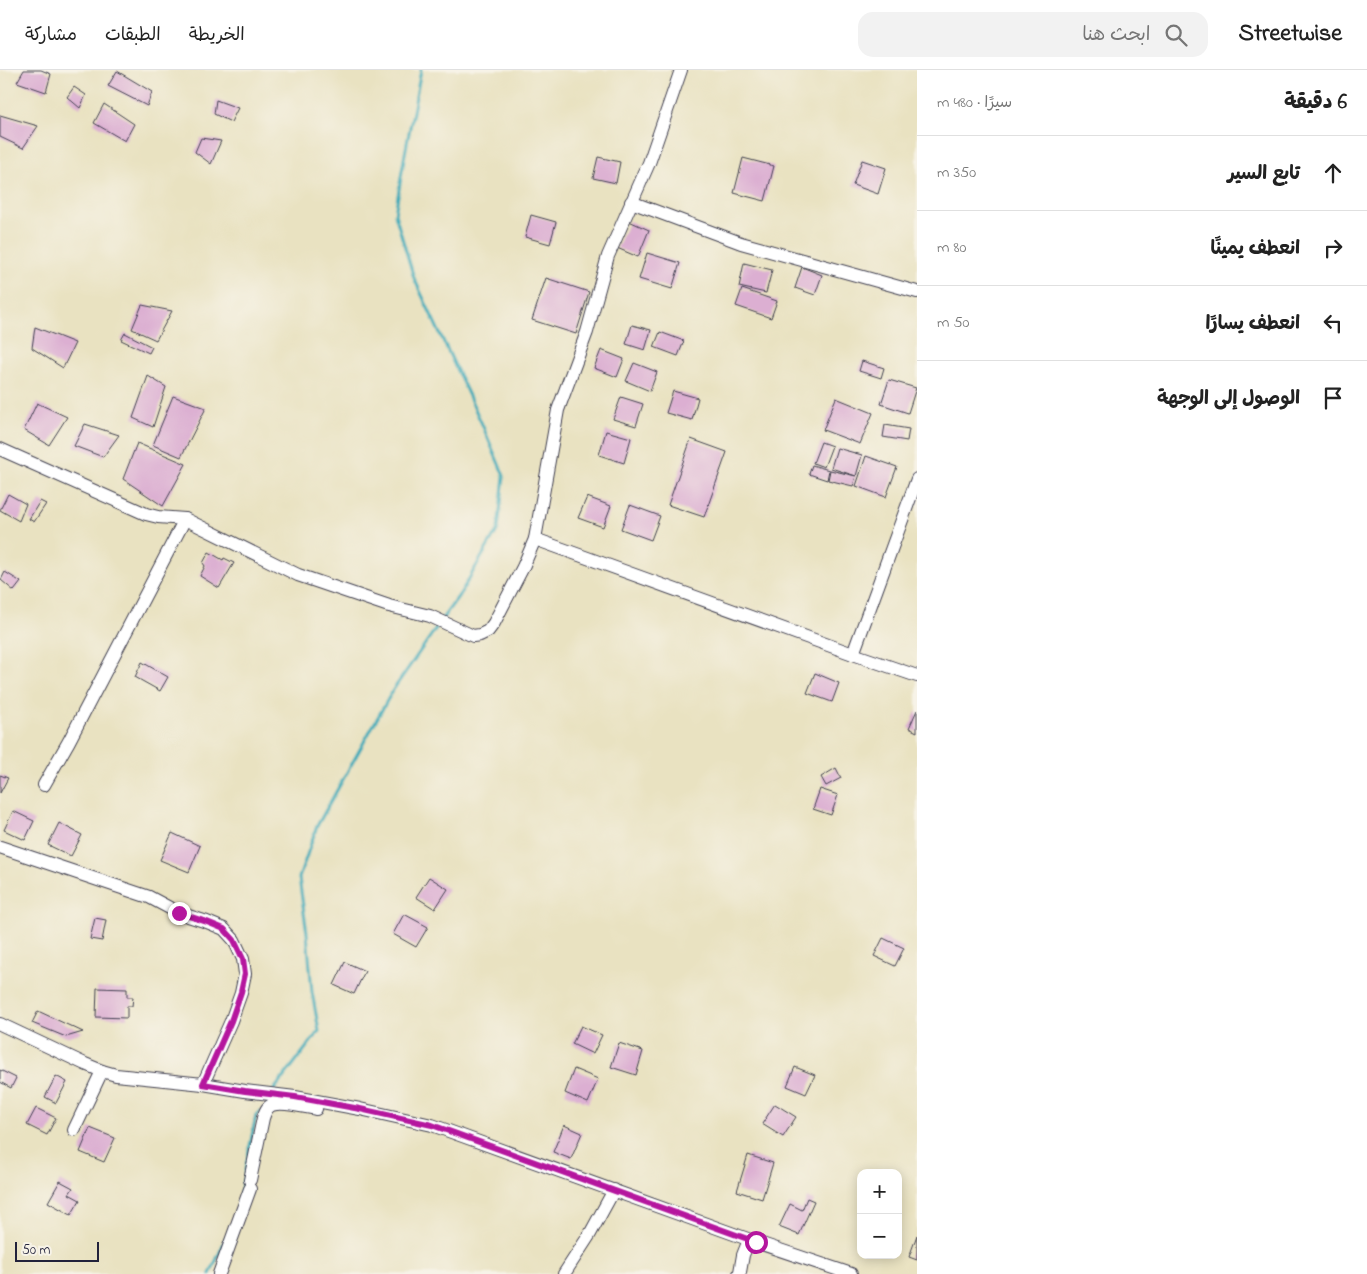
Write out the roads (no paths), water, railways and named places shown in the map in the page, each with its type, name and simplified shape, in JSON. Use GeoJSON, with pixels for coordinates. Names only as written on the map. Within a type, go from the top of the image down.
{"type":"FeatureCollection","features":[{"type":"Feature","properties":{"kind":"street"},"geometry":{"type":"LineString","coordinates":[[0,449],[146,514],[185,519],[298,575],[390,606],[430,616],[473,636],[480,635],[494,623],[535,539],[558,410],[587,332],[608,256],[649,163],[681,70]]}},
{"type":"Feature","properties":{"kind":"street"},"geometry":{"type":"LineString","coordinates":[[631,202],[742,243],[917,292]]}},
{"type":"Feature","properties":{"kind":"street"},"geometry":{"type":"LineString","coordinates":[[853,654],[917,479]]}},
{"type":"Feature","properties":{"kind":"street"},"geometry":{"type":"LineString","coordinates":[[44,784],[185,519]]}},
{"type":"Feature","properties":{"kind":"street"},"geometry":{"type":"LineString","coordinates":[[535,539],[917,676]]}},
{"type":"Feature","properties":{"kind":"street"},"geometry":{"type":"LineString","coordinates":[[0,847],[148,897],[179,913],[224,929],[234,940],[243,959],[245,974],[231,1021],[203,1084]]}},
{"type":"Feature","properties":{"kind":"street"},"geometry":{"type":"LineString","coordinates":[[0,1024],[102,1071],[127,1077],[203,1084],[295,1097],[432,1125],[749,1240],[851,1274]]}},
{"type":"Feature","properties":{"kind":"street"},"geometry":{"type":"LineString","coordinates":[[74,1130],[102,1071]]}},
{"type":"Feature","properties":{"kind":"street"},"geometry":{"type":"LineString","coordinates":[[219,1274],[250,1185],[263,1118],[266,1110],[272,1105],[284,1104],[409,1125],[432,1125]]}},
{"type":"Feature","properties":{"kind":"street"},"geometry":{"type":"LineString","coordinates":[[564,1274],[590,1234],[614,1190]]}},
{"type":"Feature","properties":{"kind":"street"},"geometry":{"type":"LineString","coordinates":[[739,1274],[743,1255],[749,1240]]}},
{"type":"Feature","properties":{"kind":"waterway"},"geometry":{"type":"LineString","coordinates":[[421,70],[395,214],[414,278],[504,476],[498,529],[460,594],[442,619]]}},
{"type":"Feature","properties":{"kind":"waterway"},"geometry":{"type":"LineString","coordinates":[[273,1091],[319,1031],[312,992],[307,933],[299,878],[317,826],[393,690],[439,624]]}},
{"type":"Feature","properties":{"kind":"waterway"},"geometry":{"type":"LineString","coordinates":[[239,1202],[256,1115],[260,1111]]}},
{"type":"Feature","properties":{"kind":"waterway"},"geometry":{"type":"LineString","coordinates":[[210,1274],[226,1238]]}}]}
